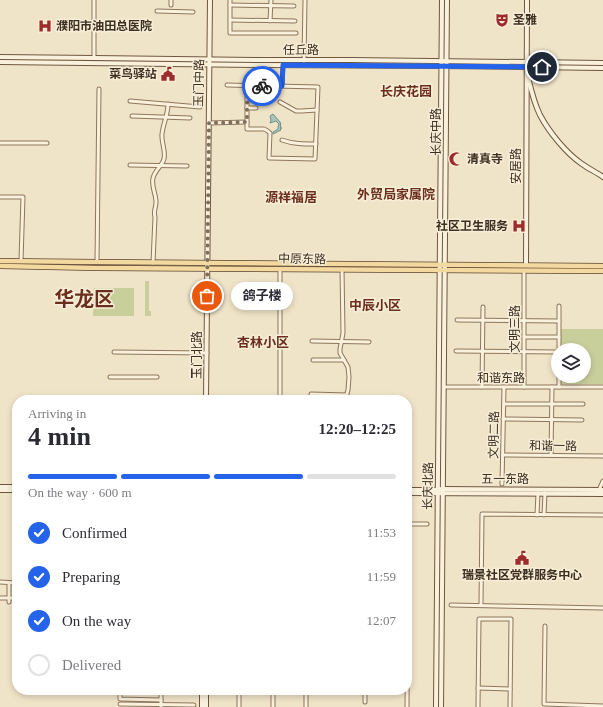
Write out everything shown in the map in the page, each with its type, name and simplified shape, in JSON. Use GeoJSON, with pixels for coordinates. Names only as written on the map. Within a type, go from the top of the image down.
{"type":"FeatureCollection","features":[{"type":"Feature","properties":{"kind":"main road"},"geometry":{"type":"LineString","coordinates":[[0,257],[8,261]]}},
{"type":"Feature","properties":{"kind":"main road","name":"中原东路"},"geometry":{"type":"LineString","coordinates":[[0,261],[153,263],[342,269],[526,265],[603,266]]}},
{"type":"Feature","properties":{"kind":"main road","name":"中原东路"},"geometry":{"type":"LineString","coordinates":[[1,266],[97,268],[208,265],[442,267],[524,271],[603,271]]}},
{"type":"Feature","properties":{"kind":"street"},"geometry":{"type":"LineString","coordinates":[[94,0],[94,58]]}},
{"type":"Feature","properties":{"kind":"street"},"geometry":{"type":"LineString","coordinates":[[171,0],[171,5]]}},
{"type":"Feature","properties":{"kind":"street","name":"玉门中路"},"geometry":{"type":"LineString","coordinates":[[208,265],[210,0]]}},
{"type":"Feature","properties":{"kind":"street"},"geometry":{"type":"LineString","coordinates":[[230,0],[230,33],[296,33]]}},
{"type":"Feature","properties":{"kind":"street"},"geometry":{"type":"LineString","coordinates":[[270,21],[271,0]]}},
{"type":"Feature","properties":{"kind":"street"},"geometry":{"type":"LineString","coordinates":[[304,63],[305,0]]}},
{"type":"Feature","properties":{"kind":"street","name":"长庆中路"},"geometry":{"type":"LineString","coordinates":[[442,0],[445,62]]}},
{"type":"Feature","properties":{"kind":"street","name":"长庆中路"},"geometry":{"type":"LineString","coordinates":[[442,267],[447,0]]}},
{"type":"Feature","properties":{"kind":"street"},"geometry":{"type":"LineString","coordinates":[[527,0],[527,65],[535,103],[545,124],[563,147],[580,163],[603,177]]}},
{"type":"Feature","properties":{"kind":"street"},"geometry":{"type":"LineString","coordinates":[[230,5],[294,6]]}},
{"type":"Feature","properties":{"kind":"street"},"geometry":{"type":"LineString","coordinates":[[157,11],[193,12]]}},
{"type":"Feature","properties":{"kind":"street"},"geometry":{"type":"LineString","coordinates":[[230,20],[295,21]]}},
{"type":"Feature","properties":{"kind":"street","name":"任丘路"},"geometry":{"type":"LineString","coordinates":[[0,57],[94,58],[283,65],[304,63],[445,62],[603,68]]}},
{"type":"Feature","properties":{"kind":"street","name":"任丘路"},"geometry":{"type":"LineString","coordinates":[[0,62],[209,62],[441,66],[445,62]]}},
{"type":"Feature","properties":{"kind":"street","name":"任丘路"},"geometry":{"type":"LineString","coordinates":[[527,65],[603,63]]}},
{"type":"Feature","properties":{"kind":"street"},"geometry":{"type":"LineString","coordinates":[[282,86],[283,65]]}},
{"type":"Feature","properties":{"kind":"street","name":"安居路"},"geometry":{"type":"LineString","coordinates":[[526,265],[527,65]]}},
{"type":"Feature","properties":{"kind":"street","name":"长庆中路"},"geometry":{"type":"LineString","coordinates":[[441,66],[442,267]]}},
{"type":"Feature","properties":{"kind":"street"},"geometry":{"type":"LineString","coordinates":[[227,85],[318,87],[315,159],[269,158],[269,131],[264,129],[247,129],[247,86]]}},
{"type":"Feature","properties":{"kind":"street"},"geometry":{"type":"LineString","coordinates":[[97,262],[99,89]]}},
{"type":"Feature","properties":{"kind":"street"},"geometry":{"type":"LineString","coordinates":[[130,101],[200,107]]}},
{"type":"Feature","properties":{"kind":"street"},"geometry":{"type":"LineString","coordinates":[[280,102],[296,110],[317,110]]}},
{"type":"Feature","properties":{"kind":"street"},"geometry":{"type":"LineString","coordinates":[[153,263],[154,212],[156,200],[153,178],[165,157],[162,134],[168,104]]}},
{"type":"Feature","properties":{"kind":"street"},"geometry":{"type":"LineString","coordinates":[[247,108],[256,108]]}},
{"type":"Feature","properties":{"kind":"street"},"geometry":{"type":"LineString","coordinates":[[132,116],[190,118]]}},
{"type":"Feature","properties":{"kind":"street"},"geometry":{"type":"LineString","coordinates":[[209,123],[247,122]]}},
{"type":"Feature","properties":{"kind":"street"},"geometry":{"type":"LineString","coordinates":[[282,140],[291,143],[316,144]]}},
{"type":"Feature","properties":{"kind":"street"},"geometry":{"type":"LineString","coordinates":[[0,143],[47,143]]}},
{"type":"Feature","properties":{"kind":"street"},"geometry":{"type":"LineString","coordinates":[[130,165],[187,166]]}},
{"type":"Feature","properties":{"kind":"street"},"geometry":{"type":"LineString","coordinates":[[0,197],[23,197],[21,261]]}},
{"type":"Feature","properties":{"kind":"street","name":"玉门北路"},"geometry":{"type":"LineString","coordinates":[[206,395],[208,265]]}},
{"type":"Feature","properties":{"kind":"street","name":"长庆北路"},"geometry":{"type":"LineString","coordinates":[[441,707],[444,387],[442,267]]}},
{"type":"Feature","properties":{"kind":"street","name":"长庆北路"},"geometry":{"type":"LineString","coordinates":[[436,707],[442,267]]}},
{"type":"Feature","properties":{"kind":"street"},"geometry":{"type":"LineString","coordinates":[[280,268],[280,395]]}},
{"type":"Feature","properties":{"kind":"street"},"geometry":{"type":"LineString","coordinates":[[311,394],[347,394],[350,377],[348,367],[340,349],[342,333],[342,269]]}},
{"type":"Feature","properties":{"kind":"street","name":"文明三路"},"geometry":{"type":"LineString","coordinates":[[524,271],[524,387]]}},
{"type":"Feature","properties":{"kind":"street"},"geometry":{"type":"LineString","coordinates":[[559,343],[560,306]]}},
{"type":"Feature","properties":{"kind":"street"},"geometry":{"type":"LineString","coordinates":[[482,387],[483,307]]}},
{"type":"Feature","properties":{"kind":"street"},"geometry":{"type":"LineString","coordinates":[[457,320],[559,321]]}},
{"type":"Feature","properties":{"kind":"street"},"geometry":{"type":"LineString","coordinates":[[524,337],[559,337]]}},
{"type":"Feature","properties":{"kind":"street"},"geometry":{"type":"LineString","coordinates":[[312,341],[369,342]]}},
{"type":"Feature","properties":{"kind":"street"},"geometry":{"type":"LineString","coordinates":[[456,351],[551,351]]}},
{"type":"Feature","properties":{"kind":"street"},"geometry":{"type":"LineString","coordinates":[[114,352],[207,353]]}},
{"type":"Feature","properties":{"kind":"street"},"geometry":{"type":"LineString","coordinates":[[313,360],[344,360]]}},
{"type":"Feature","properties":{"kind":"street"},"geometry":{"type":"LineString","coordinates":[[110,377],[157,377]]}},
{"type":"Feature","properties":{"kind":"street","name":"和谐东路"},"geometry":{"type":"LineString","coordinates":[[444,387],[603,387]]}},
{"type":"Feature","properties":{"kind":"street","name":"文明二路"},"geometry":{"type":"LineString","coordinates":[[502,484],[504,387]]}},
{"type":"Feature","properties":{"kind":"street"},"geometry":{"type":"LineString","coordinates":[[551,455],[552,387]]}},
{"type":"Feature","properties":{"kind":"street"},"geometry":{"type":"LineString","coordinates":[[504,404],[583,404]]}},
{"type":"Feature","properties":{"kind":"street"},"geometry":{"type":"LineString","coordinates":[[503,420],[582,420]]}},
{"type":"Feature","properties":{"kind":"street","name":"和谐一路"},"geometry":{"type":"LineString","coordinates":[[503,455],[603,456]]}},
{"type":"Feature","properties":{"kind":"street"},"geometry":{"type":"LineString","coordinates":[[600,491],[603,481]]}},
{"type":"Feature","properties":{"kind":"street"},"geometry":{"type":"LineString","coordinates":[[0,487],[12,487]]}},
{"type":"Feature","properties":{"kind":"street"},"geometry":{"type":"LineString","coordinates":[[0,490],[12,490]]}},
{"type":"Feature","properties":{"kind":"street","name":"五一东路"},"geometry":{"type":"LineString","coordinates":[[412,491],[600,491],[603,494]]}},
{"type":"Feature","properties":{"kind":"street","name":"五一东路"},"geometry":{"type":"LineString","coordinates":[[443,491],[538,493],[600,491]]}},
{"type":"Feature","properties":{"kind":"street"},"geometry":{"type":"LineString","coordinates":[[537,515],[538,493]]}},
{"type":"Feature","properties":{"kind":"street"},"geometry":{"type":"LineString","coordinates":[[544,515],[545,493]]}},
{"type":"Feature","properties":{"kind":"street"},"geometry":{"type":"LineString","coordinates":[[481,605],[482,514],[603,515]]}},
{"type":"Feature","properties":{"kind":"street"},"geometry":{"type":"LineString","coordinates":[[412,524],[427,524]]}},
{"type":"Feature","properties":{"kind":"street"},"geometry":{"type":"LineString","coordinates":[[0,582],[9,583],[9,600]]}},
{"type":"Feature","properties":{"kind":"street"},"geometry":{"type":"LineString","coordinates":[[0,598],[12,599]]}},
{"type":"Feature","properties":{"kind":"street"},"geometry":{"type":"LineString","coordinates":[[451,605],[603,608]]}},
{"type":"Feature","properties":{"kind":"street"},"geometry":{"type":"LineString","coordinates":[[478,707],[479,618],[511,619],[510,707]]}},
{"type":"Feature","properties":{"kind":"street"},"geometry":{"type":"LineString","coordinates":[[545,626],[544,704],[603,706]]}},
{"type":"Feature","properties":{"kind":"street"},"geometry":{"type":"LineString","coordinates":[[478,688],[510,689]]}},
{"type":"Feature","properties":{"kind":"street"},"geometry":{"type":"LineString","coordinates":[[120,695],[120,699],[161,700]]}},
{"type":"Feature","properties":{"kind":"street"},"geometry":{"type":"LineString","coordinates":[[161,695],[161,706]]}},
{"type":"Feature","properties":{"kind":"street"},"geometry":{"type":"LineString","coordinates":[[202,695],[202,707]]}},
{"type":"Feature","properties":{"kind":"street"},"geometry":{"type":"LineString","coordinates":[[206,695],[206,707]]}},
{"type":"Feature","properties":{"kind":"street"},"geometry":{"type":"LineString","coordinates":[[239,695],[239,707]]}},
{"type":"Feature","properties":{"kind":"street"},"geometry":{"type":"LineString","coordinates":[[273,695],[273,707]]}},
{"type":"Feature","properties":{"kind":"street"},"geometry":{"type":"LineString","coordinates":[[306,695],[306,707]]}},
{"type":"Feature","properties":{"kind":"street"},"geometry":{"type":"LineString","coordinates":[[365,695],[365,702]]}},
{"type":"Feature","properties":{"kind":"street"},"geometry":{"type":"LineString","coordinates":[[407,695],[407,707]]}},
{"type":"Feature","properties":{"kind":"street"},"geometry":{"type":"LineString","coordinates":[[120,704],[161,706],[194,705]]}},
{"type":"Feature","properties":{"kind":"green space"},"geometry":{"type":"Polygon","coordinates":[[[145,281],[149,281],[149,311],[151,311],[151,316],[145,316],[145,281]]]}},
{"type":"Feature","properties":{"kind":"green space"},"geometry":{"type":"Polygon","coordinates":[[[94,288],[134,288],[134,316],[93,316],[94,288]]]}},
{"type":"Feature","properties":{"kind":"green space"},"geometry":{"type":"Polygon","coordinates":[[[560,329],[603,329],[603,384],[562,384],[561,383],[591,383],[591,343],[561,343],[560,329]]]}},
{"type":"Feature","properties":{"kind":"water"},"geometry":{"type":"Polygon","coordinates":[[[273,114],[280,122],[280,127],[282,128],[273,134],[273,132],[278,129],[279,124],[276,121],[270,123],[270,116],[273,114]]]}},
{"type":"Feature","properties":{"kind":"way so far"},"geometry":{"type":"LineString","coordinates":[[207,296],[209,123],[247,122],[247,86],[262,86]]}},
{"type":"Feature","properties":{"kind":"place","name":"圣雅"},"geometry":{"type":"Point","coordinates":[502,20]}},
{"type":"Feature","properties":{"kind":"place","name":"濮阳市油田总医院"},"geometry":{"type":"Point","coordinates":[45,26]}},
{"type":"Feature","properties":{"kind":"place","name":"菜鸟驿站"},"geometry":{"type":"Point","coordinates":[168,74]}},
{"type":"Feature","properties":{"kind":"place","name":"清真寺"},"geometry":{"type":"Point","coordinates":[456,159]}},
{"type":"Feature","properties":{"kind":"place","name":"社区卫生服务"},"geometry":{"type":"Point","coordinates":[519,226]}},
{"type":"Feature","properties":{"kind":"place","name":"鸽子楼"},"geometry":{"type":"Point","coordinates":[207,296]}},
{"type":"Feature","properties":{"kind":"place","name":"瑞景社区党群服务中心"},"geometry":{"type":"Point","coordinates":[522,558]}},
{"type":"Feature","properties":{"kind":"district","name":"长庆花园"},"geometry":{"type":"Point","coordinates":[406,91]}},
{"type":"Feature","properties":{"kind":"district","name":"外贸局家属院"},"geometry":{"type":"Point","coordinates":[396,194]}},
{"type":"Feature","properties":{"kind":"district","name":"源祥福居"},"geometry":{"type":"Point","coordinates":[291,197]}},
{"type":"Feature","properties":{"kind":"district","name":"华龙区"},"geometry":{"type":"Point","coordinates":[84,299]}},
{"type":"Feature","properties":{"kind":"district","name":"中辰小区"},"geometry":{"type":"Point","coordinates":[375,305]}},
{"type":"Feature","properties":{"kind":"district","name":"杏林小区"},"geometry":{"type":"Point","coordinates":[263,342]}},
{"type":"Feature","properties":{"kind":"route"},"geometry":{"type":"LineString","coordinates":[[262,86],[282,86],[283,65],[542,67]]}}]}
